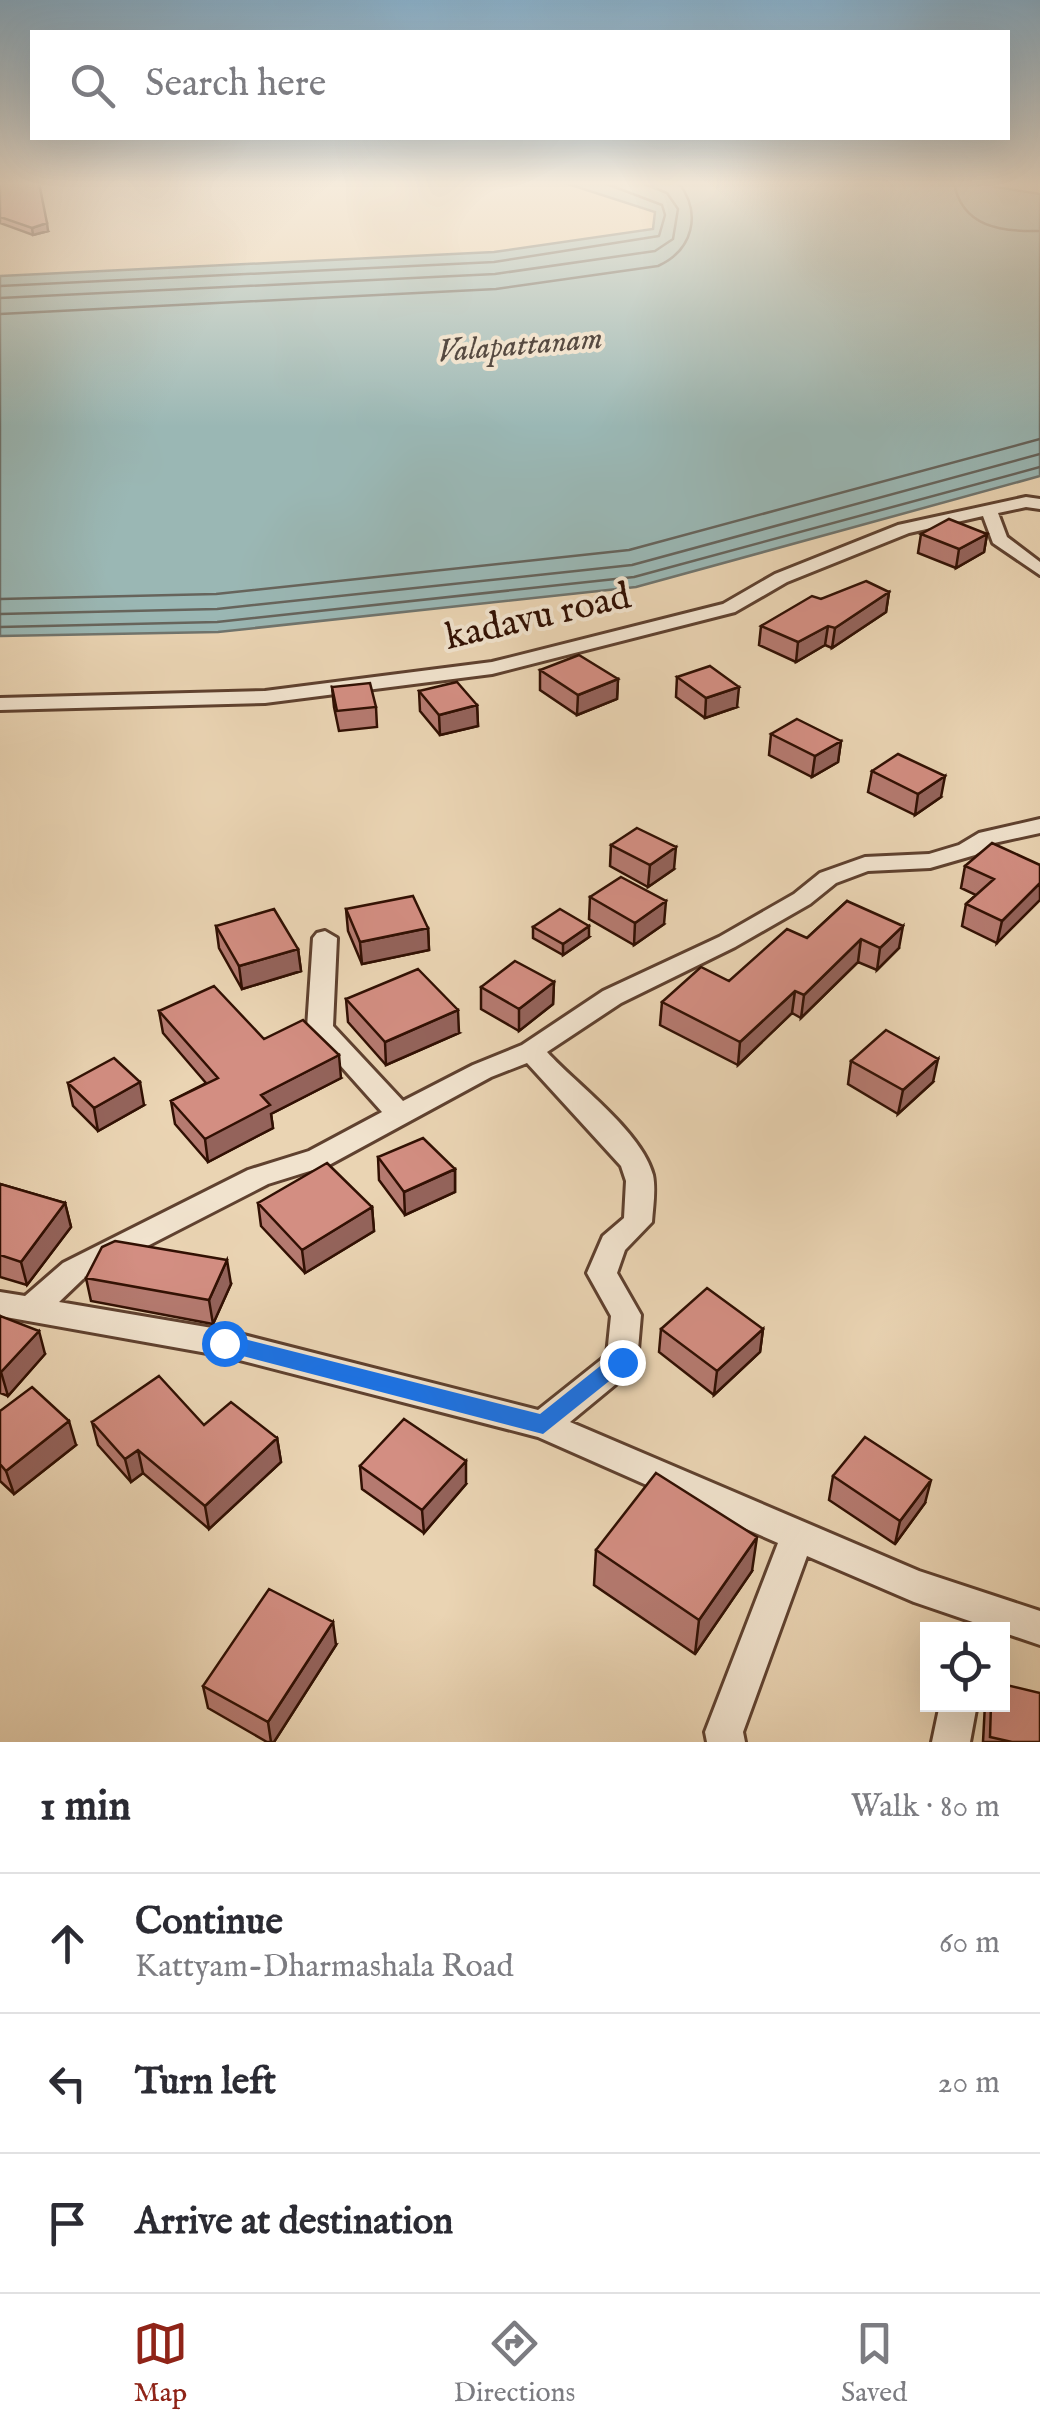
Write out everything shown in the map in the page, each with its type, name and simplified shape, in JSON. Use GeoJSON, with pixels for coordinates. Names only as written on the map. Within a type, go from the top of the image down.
{"type":"FeatureCollection","features":[{"type":"Feature","properties":{"kind":"street","name":"kadavu road"},"geometry":{"type":"LineString","coordinates":[[0,704],[265,697],[492,668],[730,608],[781,578],[904,530],[1026,502],[1040,504]]}},
{"type":"Feature","properties":{"kind":"street"},"geometry":{"type":"LineString","coordinates":[[988,510],[999,539],[1040,570]]}},
{"type":"Feature","properties":{"kind":"street"},"geometry":{"type":"LineString","coordinates":[[16,1306],[73,1271],[258,1176],[318,1158],[482,1071],[532,1051],[612,997],[728,942],[802,899],[828,878],[865,864],[930,861],[968,850],[987,838],[1040,826]]}},
{"type":"Feature","properties":{"kind":"street"},"geometry":{"type":"LineString","coordinates":[[325,938],[320,1028],[400,1115]]}},
{"type":"Feature","properties":{"kind":"street"},"geometry":{"type":"LineString","coordinates":[[532,1051],[560,1086],[598,1119],[638,1172],[638,1222],[612,1244],[602,1273],[626,1315],[622,1362],[543,1424]]}},
{"type":"Feature","properties":{"kind":"street"},"geometry":{"type":"LineString","coordinates":[[16,1306],[224,1343],[543,1424],[914,1586],[978,1619],[1040,1628]]}},
{"type":"Feature","properties":{"kind":"street"},"geometry":{"type":"LineString","coordinates":[[726,1742],[724,1732],[798,1535]]}},
{"type":"Feature","properties":{"kind":"street"},"geometry":{"type":"LineString","coordinates":[[950,1742],[957,1712]]}},
{"type":"Feature","properties":{"kind":"water","name":"Valapattanam"},"geometry":{"type":"Polygon","coordinates":[[[241,264],[1040,264],[1040,476],[636,587],[218,632],[0,636],[0,276],[241,264]]]}},
{"type":"Feature","properties":{"kind":"building"},"geometry":{"type":"Polygon","coordinates":[[[949,519],[987,534],[959,549],[921,534],[949,519]]]}},
{"type":"Feature","properties":{"kind":"building"},"geometry":{"type":"Polygon","coordinates":[[[866,581],[889,592],[835,628],[828,626],[798,642],[761,626],[812,596],[821,599],[866,581]]]}},
{"type":"Feature","properties":{"kind":"building"},"geometry":{"type":"Polygon","coordinates":[[[579,655],[618,679],[578,695],[540,670],[579,655]]]}},
{"type":"Feature","properties":{"kind":"building"},"geometry":{"type":"Polygon","coordinates":[[[710,666],[739,687],[706,698],[677,677],[710,666]]]}},
{"type":"Feature","properties":{"kind":"building"},"geometry":{"type":"Polygon","coordinates":[[[457,682],[477,705],[439,715],[419,691],[457,682]]]}},
{"type":"Feature","properties":{"kind":"building"},"geometry":{"type":"Polygon","coordinates":[[[370,683],[376,707],[337,711],[332,687],[370,683]]]}},
{"type":"Feature","properties":{"kind":"building"},"geometry":{"type":"Polygon","coordinates":[[[797,719],[841,741],[815,756],[771,734],[797,719]]]}},
{"type":"Feature","properties":{"kind":"building"},"geometry":{"type":"Polygon","coordinates":[[[898,754],[945,776],[918,794],[872,771],[898,754]]]}},
{"type":"Feature","properties":{"kind":"building"},"geometry":{"type":"Polygon","coordinates":[[[637,828],[676,847],[650,865],[611,845],[637,828]]]}},
{"type":"Feature","properties":{"kind":"building"},"geometry":{"type":"Polygon","coordinates":[[[992,843],[1040,865],[1040,883],[1002,921],[966,904],[994,879],[965,866],[992,843]]]}},
{"type":"Feature","properties":{"kind":"building"},"geometry":{"type":"Polygon","coordinates":[[[621,877],[666,901],[635,923],[590,897],[621,877]]]}},
{"type":"Feature","properties":{"kind":"building"},"geometry":{"type":"Polygon","coordinates":[[[413,896],[428,928],[360,942],[346,909],[413,896]]]}},
{"type":"Feature","properties":{"kind":"building"},"geometry":{"type":"Polygon","coordinates":[[[847,901],[903,926],[880,948],[861,939],[804,995],[795,991],[740,1042],[662,1002],[701,967],[729,981],[787,929],[807,938],[847,901]]]}},
{"type":"Feature","properties":{"kind":"building"},"geometry":{"type":"Polygon","coordinates":[[[274,909],[298,949],[239,966],[216,926],[274,909]]]}},
{"type":"Feature","properties":{"kind":"building"},"geometry":{"type":"Polygon","coordinates":[[[560,909],[589,926],[563,944],[533,927],[560,909]]]}},
{"type":"Feature","properties":{"kind":"building"},"geometry":{"type":"Polygon","coordinates":[[[515,961],[554,982],[519,1009],[481,987],[515,961]]]}},
{"type":"Feature","properties":{"kind":"building"},"geometry":{"type":"Polygon","coordinates":[[[418,969],[458,1010],[385,1042],[346,999],[418,969]]]}},
{"type":"Feature","properties":{"kind":"building"},"geometry":{"type":"Polygon","coordinates":[[[214,986],[264,1039],[303,1020],[339,1055],[261,1095],[270,1105],[205,1139],[171,1101],[218,1078],[159,1011],[214,986]]]}},
{"type":"Feature","properties":{"kind":"building"},"geometry":{"type":"Polygon","coordinates":[[[886,1030],[938,1059],[903,1090],[851,1061],[886,1030]]]}},
{"type":"Feature","properties":{"kind":"building"},"geometry":{"type":"Polygon","coordinates":[[[114,1058],[140,1082],[94,1108],[68,1083],[114,1058]]]}},
{"type":"Feature","properties":{"kind":"building"},"geometry":{"type":"Polygon","coordinates":[[[423,1138],[455,1169],[404,1192],[378,1157],[423,1138]]]}},
{"type":"Feature","properties":{"kind":"building"},"geometry":{"type":"Polygon","coordinates":[[[327,1163],[372,1207],[302,1250],[258,1203],[327,1163]]]}},
{"type":"Feature","properties":{"kind":"building"},"geometry":{"type":"Polygon","coordinates":[[[0,1184],[65,1203],[21,1262],[0,1255],[0,1184]]]}},
{"type":"Feature","properties":{"kind":"building"},"geometry":{"type":"Polygon","coordinates":[[[115,1241],[227,1260],[209,1300],[86,1278],[102,1247],[115,1241]]]}},
{"type":"Feature","properties":{"kind":"building"},"geometry":{"type":"Polygon","coordinates":[[[707,1288],[763,1329],[717,1371],[661,1329],[707,1288]]]}},
{"type":"Feature","properties":{"kind":"building"},"geometry":{"type":"Polygon","coordinates":[[[0,1316],[39,1331],[1,1372],[0,1372],[0,1316]]]}},
{"type":"Feature","properties":{"kind":"building"},"geometry":{"type":"Polygon","coordinates":[[[159,1376],[204,1425],[231,1402],[277,1438],[205,1506],[138,1450],[125,1459],[92,1422],[159,1376]]]}},
{"type":"Feature","properties":{"kind":"building"},"geometry":{"type":"Polygon","coordinates":[[[32,1387],[69,1421],[6,1471],[0,1464],[0,1411],[32,1387]]]}},
{"type":"Feature","properties":{"kind":"building"},"geometry":{"type":"Polygon","coordinates":[[[404,1419],[466,1461],[422,1510],[360,1466],[404,1419]]]}},
{"type":"Feature","properties":{"kind":"building"},"geometry":{"type":"Polygon","coordinates":[[[865,1437],[931,1480],[900,1521],[833,1476],[865,1437]]]}},
{"type":"Feature","properties":{"kind":"building"},"geometry":{"type":"Polygon","coordinates":[[[656,1473],[757,1537],[699,1620],[596,1550],[656,1473]]]}},
{"type":"Feature","properties":{"kind":"building"},"geometry":{"type":"Polygon","coordinates":[[[269,1589],[333,1622],[268,1722],[203,1686],[269,1589]]]}},
{"type":"Feature","properties":{"kind":"building"},"geometry":{"type":"Polygon","coordinates":[[[1010,1686],[1040,1693],[1040,1742],[990,1737],[991,1712],[1010,1712],[1010,1686]]]}},
{"type":"Feature","properties":{"kind":"route"},"geometry":{"type":"LineString","coordinates":[[224,1343],[543,1424],[622,1362]]}}]}
